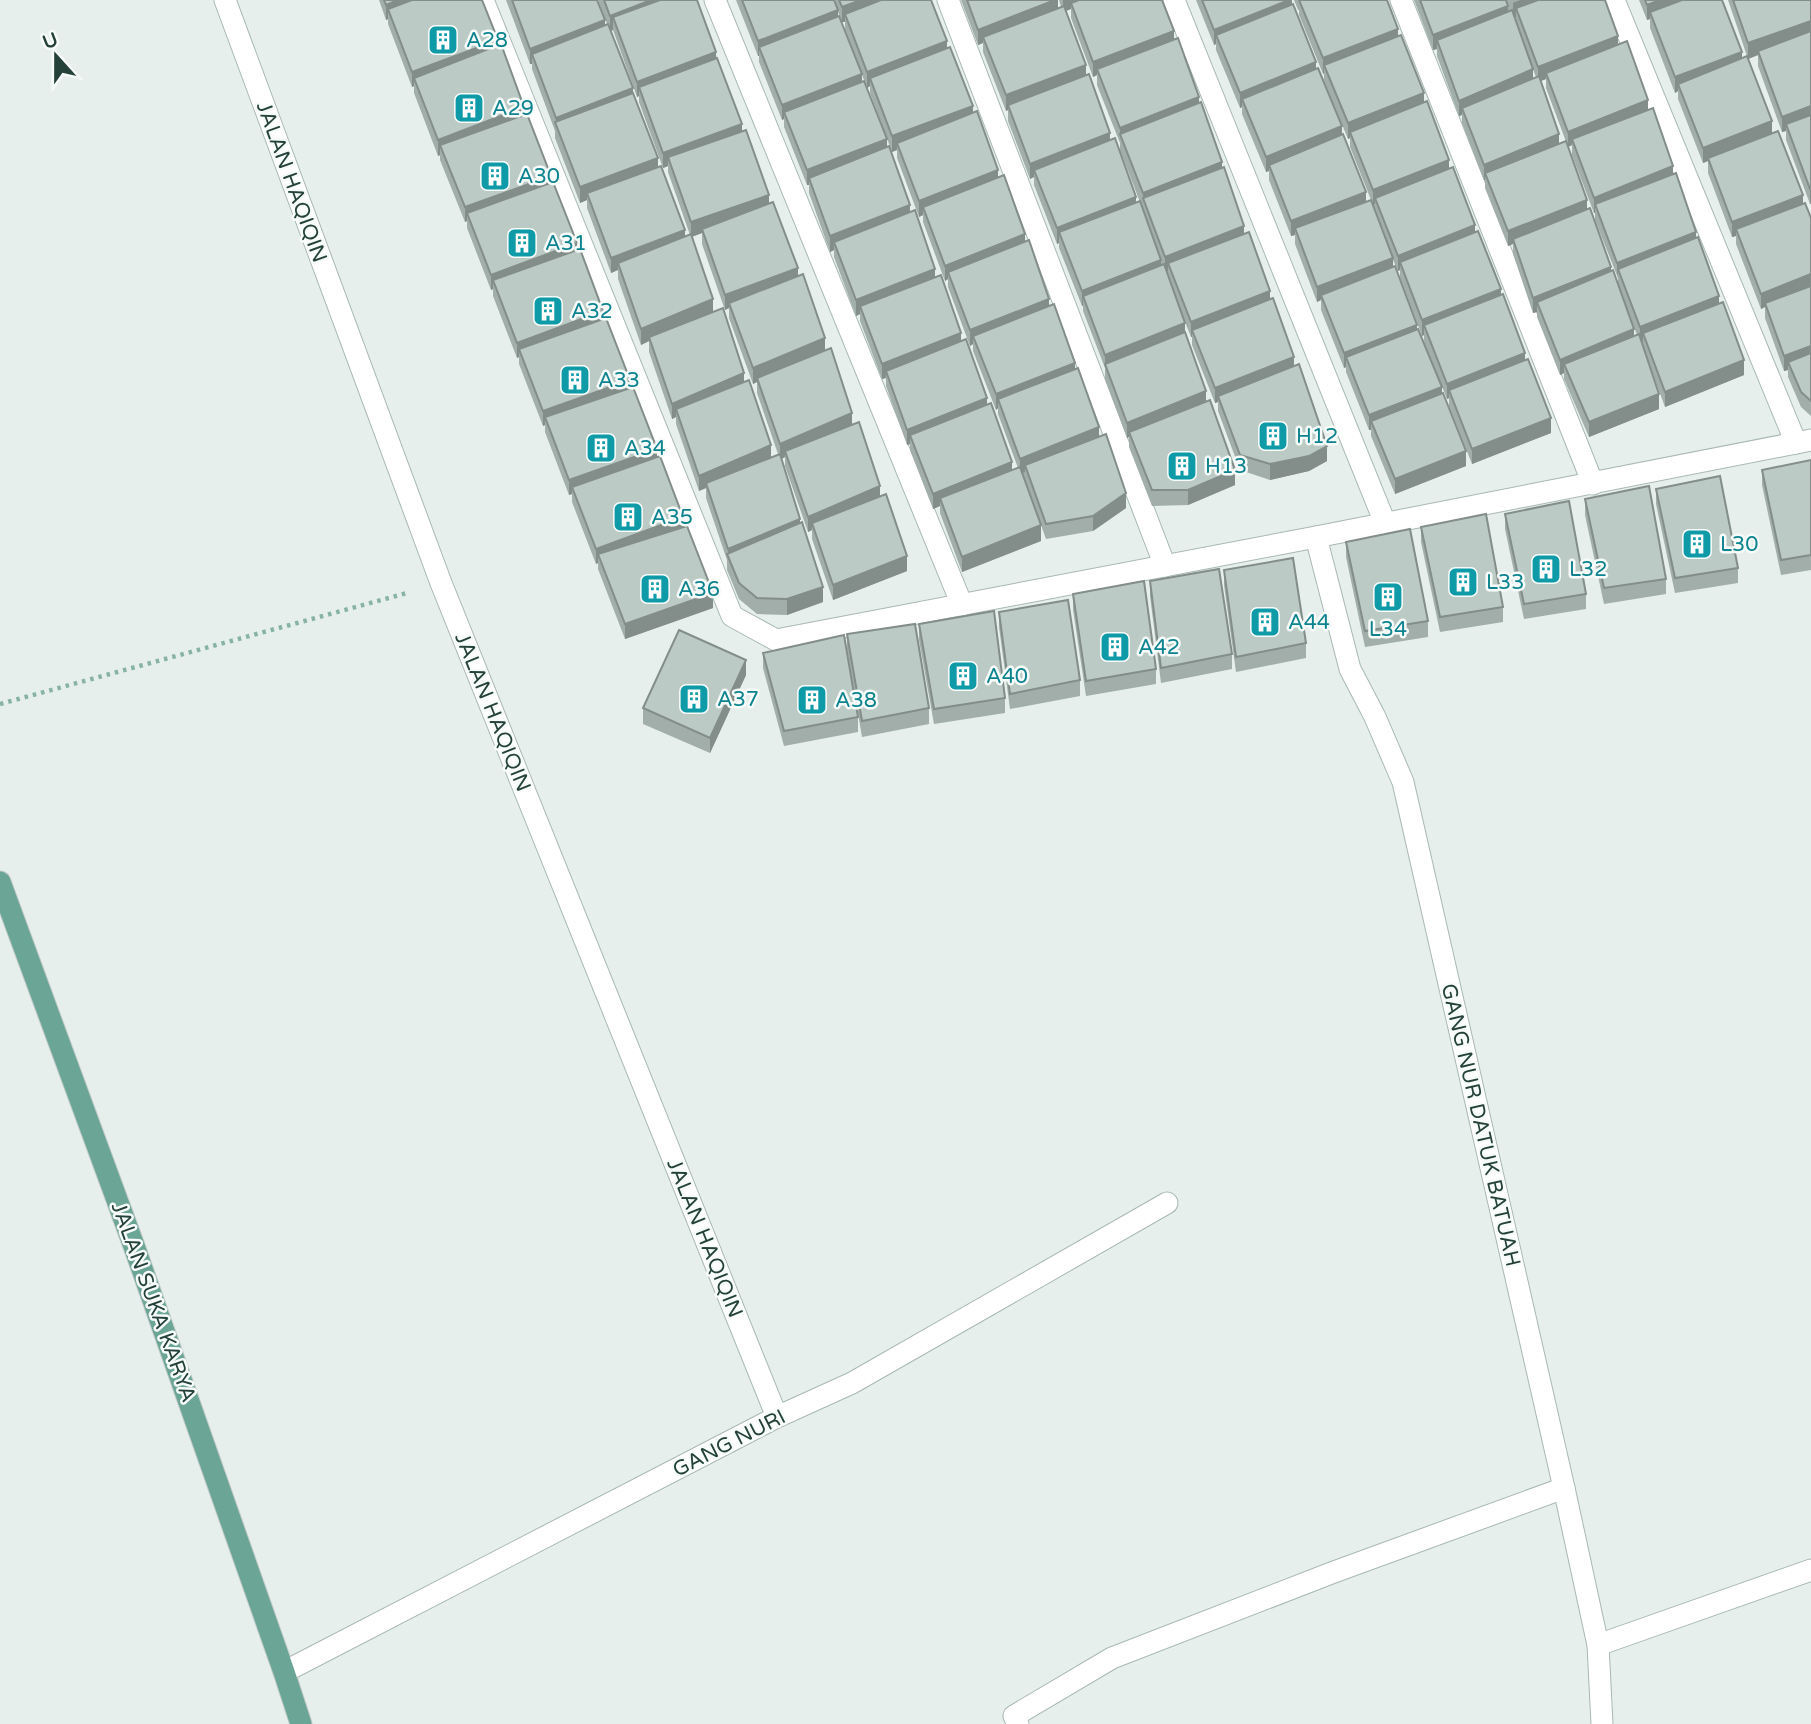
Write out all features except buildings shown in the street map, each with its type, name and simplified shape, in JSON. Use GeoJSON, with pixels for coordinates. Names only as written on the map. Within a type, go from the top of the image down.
{"type":"FeatureCollection","features":[{"type":"Feature","properties":{"kind":"main road","name":"JALAN SUKA KARYA"},"geometry":{"type":"LineString","coordinates":[[0,882],[6,914],[134,1246],[301,1724]]}},
{"type":"Feature","properties":{"kind":"street","name":"JALAN HAQIQIN"},"geometry":{"type":"LineString","coordinates":[[225,0],[441,583],[777,1417]]}},
{"type":"Feature","properties":{"kind":"street"},"geometry":{"type":"LineString","coordinates":[[483,0],[732,616],[776,640],[1804,442],[1614,0]]}},
{"type":"Feature","properties":{"kind":"street"},"geometry":{"type":"LineString","coordinates":[[715,0],[962,604]]}},
{"type":"Feature","properties":{"kind":"street"},"geometry":{"type":"LineString","coordinates":[[948,0],[1166,566]]}},
{"type":"Feature","properties":{"kind":"street"},"geometry":{"type":"LineString","coordinates":[[1174,0],[1385,523]]}},
{"type":"Feature","properties":{"kind":"street"},"geometry":{"type":"LineString","coordinates":[[1401,0],[1593,484]]}},
{"type":"Feature","properties":{"kind":"street","name":"GANG NUR DATUK BATUAH"},"geometry":{"type":"LineString","coordinates":[[1317,537],[1350,669],[1403,782],[1598,1645],[1602,1724]]}},
{"type":"Feature","properties":{"kind":"street","name":"GANG NURI"},"geometry":{"type":"LineString","coordinates":[[284,1672],[777,1417],[852,1383],[1167,1203]]}},
{"type":"Feature","properties":{"kind":"street"},"geometry":{"type":"LineString","coordinates":[[1018,1724],[1014,1716],[1112,1658],[1334,1572],[1564,1488]]}},
{"type":"Feature","properties":{"kind":"street"},"geometry":{"type":"LineString","coordinates":[[1598,1645],[1811,1570]]}},
{"type":"Feature","properties":{"kind":"path"},"geometry":{"type":"LineString","coordinates":[[0,704],[441,583]]}},
{"type":"Feature","properties":{"kind":"place","name":"A28"},"geometry":{"type":"Point","coordinates":[443,40]}},
{"type":"Feature","properties":{"kind":"place","name":"A29"},"geometry":{"type":"Point","coordinates":[469,108]}},
{"type":"Feature","properties":{"kind":"place","name":"A30"},"geometry":{"type":"Point","coordinates":[495,176]}},
{"type":"Feature","properties":{"kind":"place","name":"A31"},"geometry":{"type":"Point","coordinates":[522,243]}},
{"type":"Feature","properties":{"kind":"place","name":"A32"},"geometry":{"type":"Point","coordinates":[548,311]}},
{"type":"Feature","properties":{"kind":"place","name":"A33"},"geometry":{"type":"Point","coordinates":[575,380]}},
{"type":"Feature","properties":{"kind":"place","name":"H12"},"geometry":{"type":"Point","coordinates":[1273,436]}},
{"type":"Feature","properties":{"kind":"place","name":"A34"},"geometry":{"type":"Point","coordinates":[601,448]}},
{"type":"Feature","properties":{"kind":"place","name":"H13"},"geometry":{"type":"Point","coordinates":[1182,466]}},
{"type":"Feature","properties":{"kind":"place","name":"A35"},"geometry":{"type":"Point","coordinates":[628,517]}},
{"type":"Feature","properties":{"kind":"place","name":"L30"},"geometry":{"type":"Point","coordinates":[1697,544]}},
{"type":"Feature","properties":{"kind":"place","name":"L32"},"geometry":{"type":"Point","coordinates":[1546,569]}},
{"type":"Feature","properties":{"kind":"place","name":"L33"},"geometry":{"type":"Point","coordinates":[1463,582]}},
{"type":"Feature","properties":{"kind":"place","name":"A36"},"geometry":{"type":"Point","coordinates":[655,589]}},
{"type":"Feature","properties":{"kind":"place","name":"L34"},"geometry":{"type":"Point","coordinates":[1388,597]}},
{"type":"Feature","properties":{"kind":"place","name":"A44"},"geometry":{"type":"Point","coordinates":[1265,622]}},
{"type":"Feature","properties":{"kind":"place","name":"A42"},"geometry":{"type":"Point","coordinates":[1115,647]}},
{"type":"Feature","properties":{"kind":"place","name":"A40"},"geometry":{"type":"Point","coordinates":[963,676]}},
{"type":"Feature","properties":{"kind":"place","name":"A37"},"geometry":{"type":"Point","coordinates":[694,699]}},
{"type":"Feature","properties":{"kind":"place","name":"A38"},"geometry":{"type":"Point","coordinates":[812,700]}}]}
